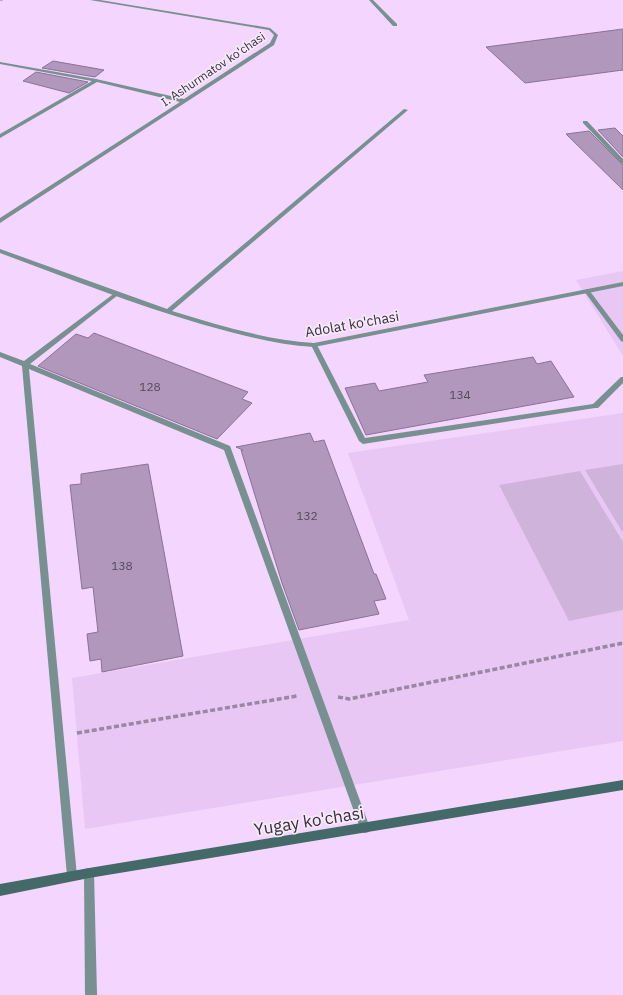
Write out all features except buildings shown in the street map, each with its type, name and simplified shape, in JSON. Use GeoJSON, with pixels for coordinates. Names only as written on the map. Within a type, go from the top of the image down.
{"type":"FeatureCollection","features":[{"type":"Feature","properties":{"kind":"main road","name":"Yugay ko'chasi"},"geometry":{"type":"LineString","coordinates":[[0,890],[89,873],[623,785]]}},
{"type":"Feature","properties":{"kind":"street","name":"I. Ashurmatov ko'chasi"},"geometry":{"type":"LineString","coordinates":[[0,221],[272,44],[276,35],[270,29],[92,0]]}},
{"type":"Feature","properties":{"kind":"street"},"geometry":{"type":"LineString","coordinates":[[371,0],[395,24]]}},
{"type":"Feature","properties":{"kind":"street"},"geometry":{"type":"LineString","coordinates":[[0,63],[96,80],[184,101]]}},
{"type":"Feature","properties":{"kind":"street"},"geometry":{"type":"LineString","coordinates":[[0,136],[96,80]]}},
{"type":"Feature","properties":{"kind":"street"},"geometry":{"type":"LineString","coordinates":[[167,312],[406,110]]}},
{"type":"Feature","properties":{"kind":"street"},"geometry":{"type":"LineString","coordinates":[[585,122],[623,162]]}},
{"type":"Feature","properties":{"kind":"street","name":"Adolat ko'chasi"},"geometry":{"type":"LineString","coordinates":[[0,251],[167,312],[254,337],[297,344],[314,345],[623,284]]}},
{"type":"Feature","properties":{"kind":"street"},"geometry":{"type":"LineString","coordinates":[[587,291],[623,340]]}},
{"type":"Feature","properties":{"kind":"street"},"geometry":{"type":"LineString","coordinates":[[25,364],[116,294]]}},
{"type":"Feature","properties":{"kind":"street"},"geometry":{"type":"LineString","coordinates":[[314,345],[363,441],[595,406],[623,379]]}},
{"type":"Feature","properties":{"kind":"street"},"geometry":{"type":"LineString","coordinates":[[0,354],[227,448],[365,828]]}},
{"type":"Feature","properties":{"kind":"street"},"geometry":{"type":"LineString","coordinates":[[25,364],[72,876]]}},
{"type":"Feature","properties":{"kind":"street"},"geometry":{"type":"LineString","coordinates":[[89,873],[91,995]]}},
{"type":"Feature","properties":{"kind":"path"},"geometry":{"type":"LineString","coordinates":[[59,736],[316,693],[349,699],[623,643]]}},
{"type":"Feature","properties":{"kind":"shaded area"},"geometry":{"type":"Polygon","coordinates":[[[623,271],[623,356],[576,280],[623,271]]]}},
{"type":"Feature","properties":{"kind":"shaded area"},"geometry":{"type":"Polygon","coordinates":[[[623,413],[623,741],[85,829],[72,678],[409,620],[348,453],[623,413]]]}},
{"type":"Feature","properties":{"kind":"shaded area"},"geometry":{"type":"Polygon","coordinates":[[[623,464],[623,533],[585,470],[623,464]]]}},
{"type":"Feature","properties":{"kind":"shaded area"},"geometry":{"type":"Polygon","coordinates":[[[580,471],[623,542],[623,610],[569,621],[499,485],[580,471]]]}}]}
